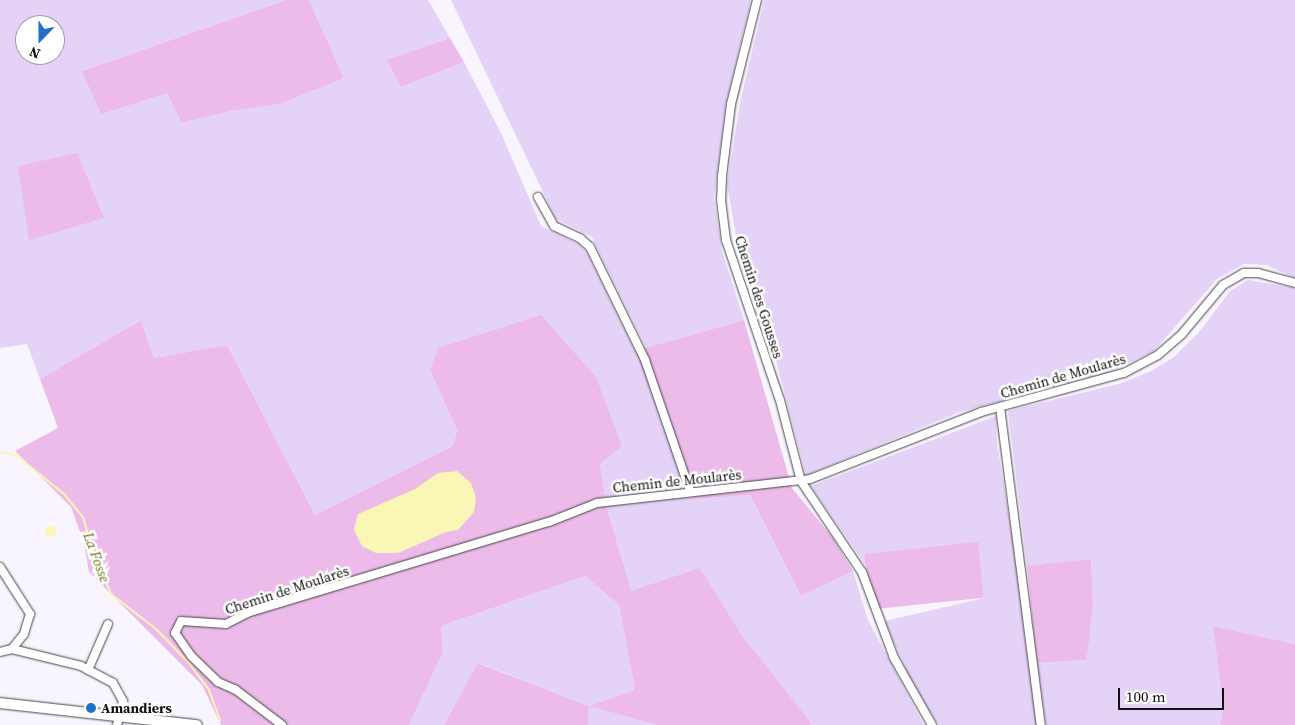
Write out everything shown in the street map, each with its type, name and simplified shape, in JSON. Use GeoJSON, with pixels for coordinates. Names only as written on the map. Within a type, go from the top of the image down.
{"type":"FeatureCollection","features":[{"type":"Feature","properties":{"kind":"street","name":"Chemin des Gousses"},"geometry":{"type":"LineString","coordinates":[[756,0],[731,104],[720,200],[726,240],[780,400],[801,481],[862,572],[894,658],[932,725]]}},
{"type":"Feature","properties":{"kind":"street"},"geometry":{"type":"LineString","coordinates":[[538,196],[554,226],[580,238],[590,247],[645,360],[690,491]]}},
{"type":"Feature","properties":{"kind":"street","name":"Chemin de Moularès"},"geometry":{"type":"LineString","coordinates":[[282,725],[236,690],[218,682],[192,657],[175,633],[181,621],[226,624],[250,612],[549,522],[597,503],[690,491],[801,481],[1000,407],[1119,375],[1158,356],[1182,334],[1223,285],[1244,273],[1258,273],[1295,283]]}},
{"type":"Feature","properties":{"kind":"street"},"geometry":{"type":"LineString","coordinates":[[1000,407],[1041,725]]}},
{"type":"Feature","properties":{"kind":"street"},"geometry":{"type":"LineString","coordinates":[[0,567],[30,614],[24,634],[12,649]]}},
{"type":"Feature","properties":{"kind":"street"},"geometry":{"type":"LineString","coordinates":[[88,670],[108,624]]}},
{"type":"Feature","properties":{"kind":"street"},"geometry":{"type":"LineString","coordinates":[[0,652],[12,649],[88,670],[113,683],[120,691],[123,701],[118,720]]}},
{"type":"Feature","properties":{"kind":"street"},"geometry":{"type":"LineString","coordinates":[[0,703],[118,720],[197,725]]}},
{"type":"Feature","properties":{"kind":"shaded area"},"geometry":{"type":"Polygon","coordinates":[[[0,0],[286,0],[82,71],[167,93],[183,123],[344,78],[309,0],[428,0],[450,38],[388,60],[401,87],[464,62],[501,133],[541,226],[580,245],[588,255],[635,351],[692,499],[750,495],[801,596],[853,571],[868,620],[924,725],[813,725],[741,634],[700,569],[631,592],[607,508],[600,464],[430,370],[457,430],[453,446],[315,515],[227,345],[154,358],[141,320],[40,379],[27,344],[0,348],[0,0]]]}},
{"type":"Feature","properties":{"kind":"shaded area"},"geometry":{"type":"Polygon","coordinates":[[[286,0],[309,0],[344,78],[282,103],[229,111],[182,123],[167,93],[101,114],[82,71],[286,0]]]}},
{"type":"Feature","properties":{"kind":"shaded area"},"geometry":{"type":"Polygon","coordinates":[[[451,0],[751,0],[726,104],[714,198],[722,251],[744,320],[646,348],[592,237],[556,219],[451,0]]]}},
{"type":"Feature","properties":{"kind":"shaded area"},"geometry":{"type":"Polygon","coordinates":[[[764,0],[1295,0],[1295,278],[1266,265],[1244,264],[1217,279],[1154,351],[1107,373],[960,412],[806,475],[768,330],[742,270],[727,184],[740,103],[764,0]]]}},
{"type":"Feature","properties":{"kind":"shaded area"},"geometry":{"type":"Polygon","coordinates":[[[450,38],[464,62],[401,87],[387,60],[450,38]]]}},
{"type":"Feature","properties":{"kind":"shaded area"},"geometry":{"type":"Polygon","coordinates":[[[77,153],[104,218],[29,240],[18,166],[77,153]]]}},
{"type":"Feature","properties":{"kind":"shaded area"},"geometry":{"type":"Polygon","coordinates":[[[1248,280],[1295,288],[1295,644],[1213,626],[1223,708],[1220,725],[1046,725],[1037,663],[1087,660],[1093,604],[1091,560],[1027,566],[1008,411],[1122,383],[1151,371],[1174,357],[1200,331],[1230,291],[1248,280]]]}},
{"type":"Feature","properties":{"kind":"shaded area"},"geometry":{"type":"Polygon","coordinates":[[[541,315],[596,377],[622,446],[600,464],[607,508],[631,591],[700,568],[741,634],[813,725],[657,725],[589,706],[635,690],[619,605],[585,576],[441,626],[443,652],[409,725],[221,725],[202,685],[89,572],[84,543],[71,507],[15,451],[58,428],[40,379],[141,320],[154,358],[227,345],[315,515],[453,446],[457,430],[430,370],[438,348],[541,315]]]}},
{"type":"Feature","properties":{"kind":"shaded area"},"geometry":{"type":"Polygon","coordinates":[[[744,320],[792,488],[833,538],[853,571],[801,596],[750,495],[692,499],[635,351],[744,320]]]}},
{"type":"Feature","properties":{"kind":"shaded area"},"geometry":{"type":"Polygon","coordinates":[[[996,416],[997,444],[1021,589],[1038,725],[939,725],[915,691],[885,621],[984,598],[977,542],[867,567],[811,486],[996,416]]]}},
{"type":"Feature","properties":{"kind":"shaded area"},"geometry":{"type":"Polygon","coordinates":[[[457,471],[471,483],[476,498],[474,512],[458,530],[446,532],[398,553],[376,553],[362,546],[354,530],[358,514],[415,489],[438,473],[457,471]]]}},
{"type":"Feature","properties":{"kind":"shaded area"},"geometry":{"type":"Polygon","coordinates":[[[50,525],[56,531],[50,537],[44,531],[50,525]]]}},
{"type":"Feature","properties":{"kind":"shaded area"},"geometry":{"type":"Polygon","coordinates":[[[978,542],[984,598],[870,610],[865,554],[978,542]]]}},
{"type":"Feature","properties":{"kind":"shaded area"},"geometry":{"type":"Polygon","coordinates":[[[1091,559],[1093,604],[1087,660],[1037,663],[1027,566],[1091,559]]]}},
{"type":"Feature","properties":{"kind":"shaded area"},"geometry":{"type":"Polygon","coordinates":[[[585,576],[619,605],[635,690],[590,706],[657,725],[588,725],[589,706],[479,663],[444,725],[409,725],[443,652],[441,626],[585,576]]]}},
{"type":"Feature","properties":{"kind":"shaded area"},"geometry":{"type":"Polygon","coordinates":[[[1213,626],[1295,644],[1295,725],[1220,725],[1223,708],[1213,626]]]}},
{"type":"Feature","properties":{"kind":"shaded area"},"geometry":{"type":"Polygon","coordinates":[[[478,663],[589,706],[588,725],[444,725],[478,663]]]}},
{"type":"Feature","properties":{"kind":"waterway","name":"La Fosse"},"geometry":{"type":"LineString","coordinates":[[0,452],[16,455],[65,495],[83,517],[92,549],[111,594],[156,629],[188,662],[209,690],[220,721]]}},
{"type":"Feature","properties":{"kind":"place","name":"Amandiers"},"geometry":{"type":"Point","coordinates":[91,708]}}]}
